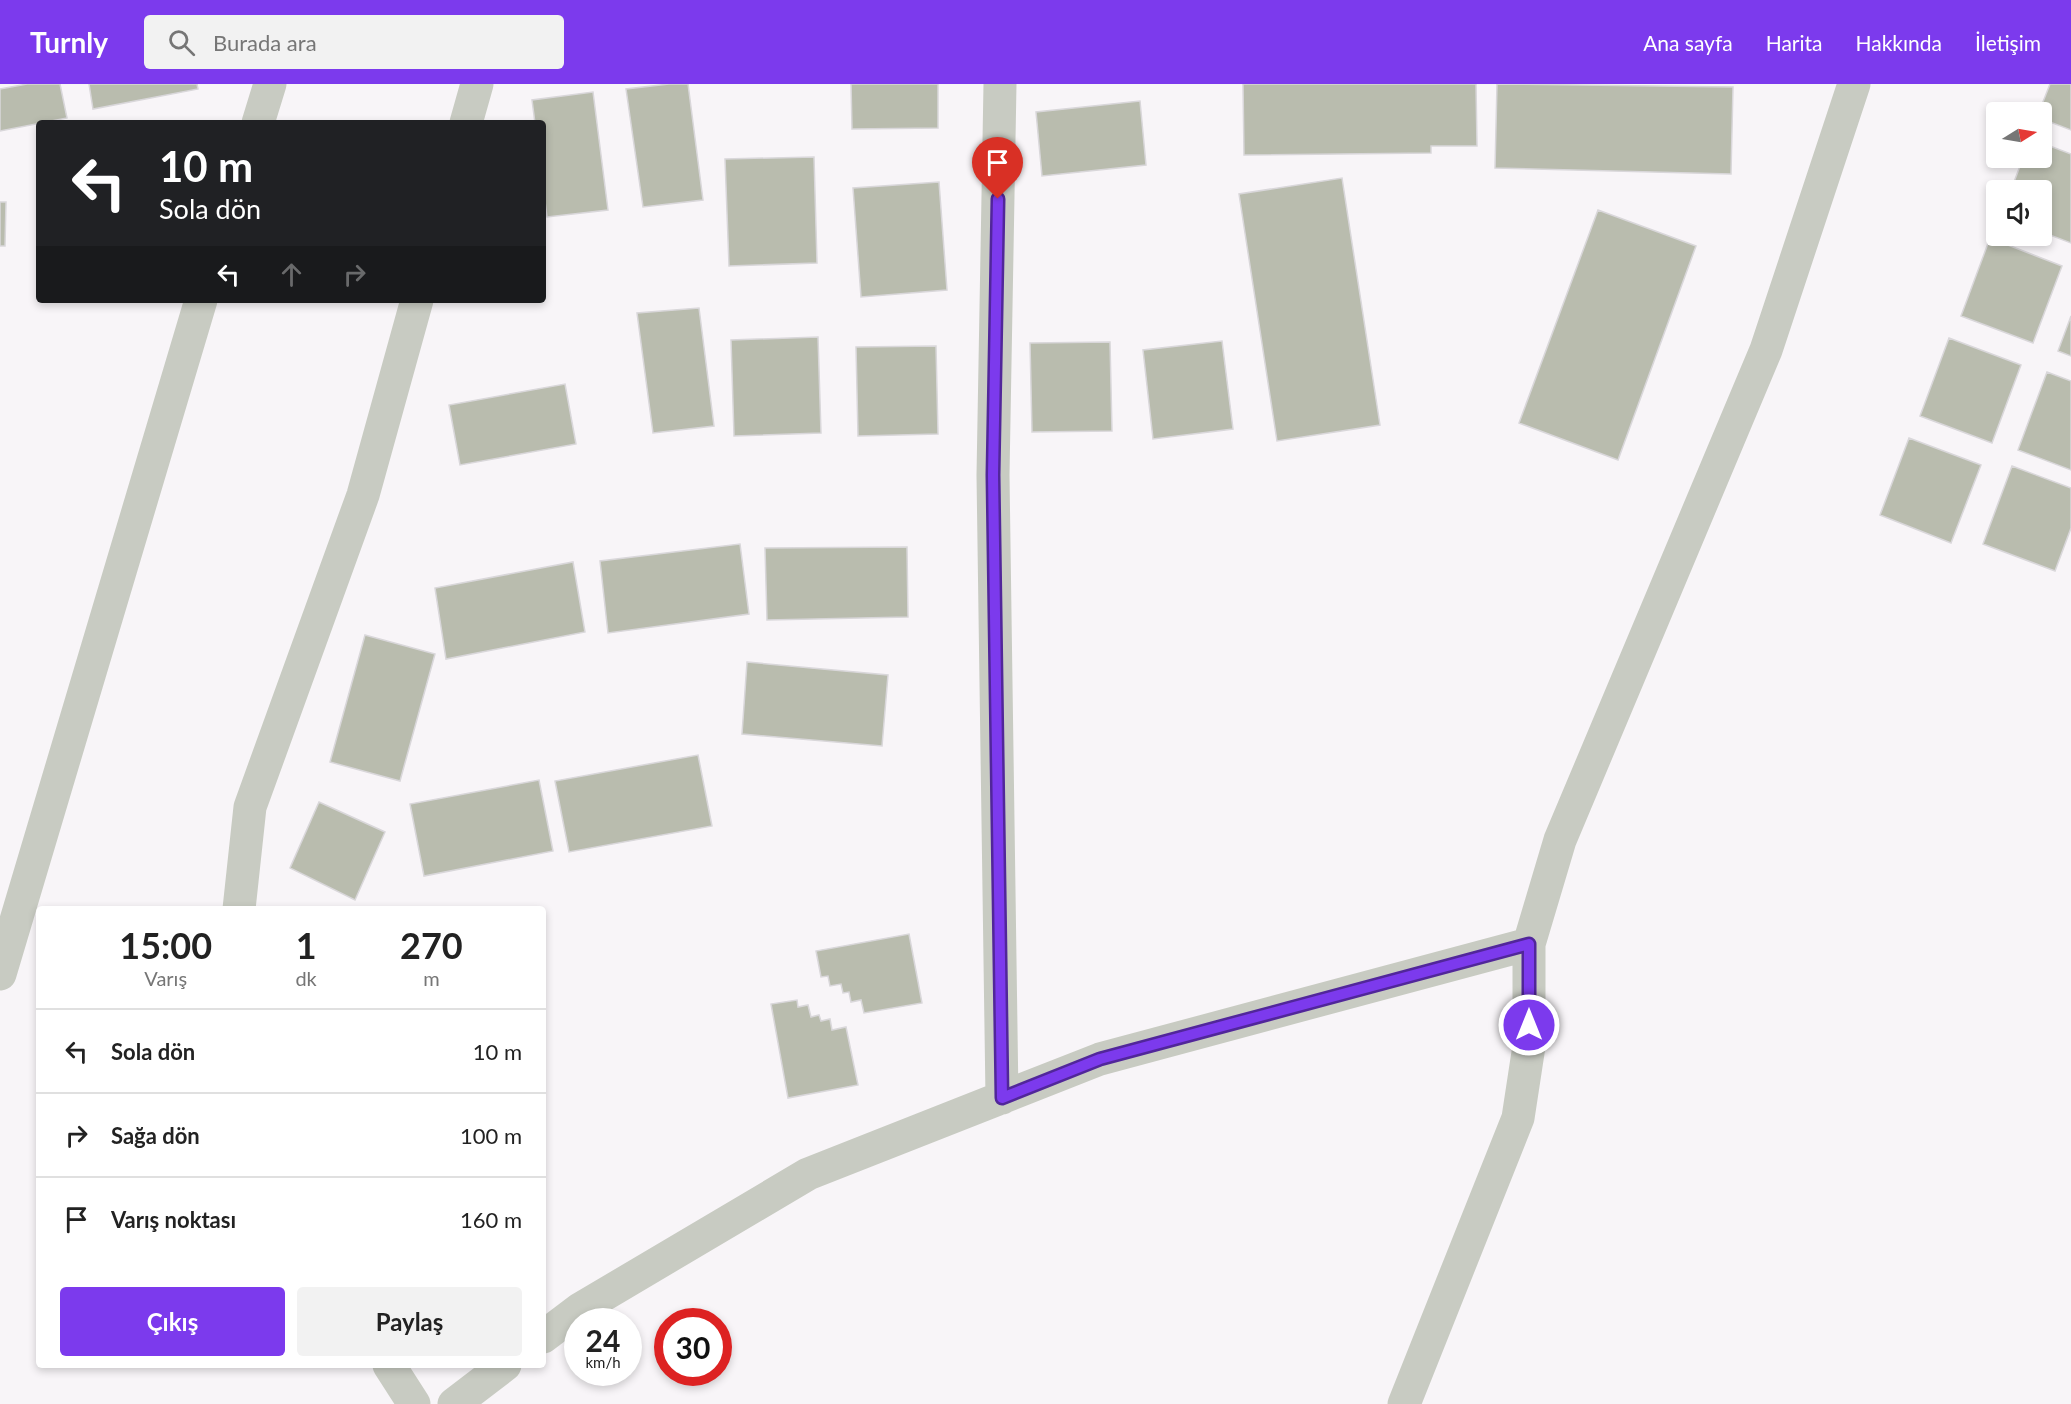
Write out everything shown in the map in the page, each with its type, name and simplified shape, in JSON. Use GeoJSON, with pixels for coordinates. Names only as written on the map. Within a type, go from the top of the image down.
{"type":"FeatureCollection","features":[{"type":"Feature","properties":{"kind":"street"},"geometry":{"type":"LineString","coordinates":[[259,120],[270,84]]}},
{"type":"Feature","properties":{"kind":"street"},"geometry":{"type":"LineString","coordinates":[[467,120],[477,84]]}},
{"type":"Feature","properties":{"kind":"street"},"geometry":{"type":"LineString","coordinates":[[1000,84],[993,475],[1002,1098]]}},
{"type":"Feature","properties":{"kind":"street"},"geometry":{"type":"LineString","coordinates":[[1404,1404],[1518,1118],[1529,1046],[1529,944],[1560,840],[1766,350],[1854,84]]}},
{"type":"Feature","properties":{"kind":"street"},"geometry":{"type":"LineString","coordinates":[[0,974],[200,303]]}},
{"type":"Feature","properties":{"kind":"street"},"geometry":{"type":"LineString","coordinates":[[239,906],[250,807],[363,495],[416,303]]}},
{"type":"Feature","properties":{"kind":"street"},"geometry":{"type":"LineString","coordinates":[[546,1334],[580,1309],[808,1174],[1100,1059],[1529,944]]}},
{"type":"Feature","properties":{"kind":"street"},"geometry":{"type":"LineString","coordinates":[[391,1368],[414,1404]]}},
{"type":"Feature","properties":{"kind":"street"},"geometry":{"type":"LineString","coordinates":[[453,1404],[501,1368]]}},
{"type":"Feature","properties":{"kind":"building"},"geometry":{"type":"Polygon","coordinates":[[[27,84],[60,84],[67,118],[36,120],[36,124],[0,131],[0,89],[27,84]]]}},
{"type":"Feature","properties":{"kind":"building"},"geometry":{"type":"Polygon","coordinates":[[[89,84],[197,84],[198,89],[93,109],[89,84]]]}},
{"type":"Feature","properties":{"kind":"building"},"geometry":{"type":"Polygon","coordinates":[[[688,84],[703,200],[643,207],[626,89],[688,84]]]}},
{"type":"Feature","properties":{"kind":"building"},"geometry":{"type":"Polygon","coordinates":[[[851,84],[938,84],[938,128],[852,129],[851,84]]]}},
{"type":"Feature","properties":{"kind":"building"},"geometry":{"type":"Polygon","coordinates":[[[1243,84],[1476,84],[1477,146],[1431,146],[1431,153],[1244,155],[1243,84]]]}},
{"type":"Feature","properties":{"kind":"building"},"geometry":{"type":"Polygon","coordinates":[[[1497,84],[1733,87],[1731,174],[1495,168],[1497,84]]]}},
{"type":"Feature","properties":{"kind":"building"},"geometry":{"type":"Polygon","coordinates":[[[2050,84],[2071,84],[2071,130],[2052,123],[2052,102],[2043,102],[2050,84]]]}},
{"type":"Feature","properties":{"kind":"building"},"geometry":{"type":"Polygon","coordinates":[[[593,92],[608,210],[547,217],[546,120],[535,120],[532,100],[593,92]]]}},
{"type":"Feature","properties":{"kind":"building"},"geometry":{"type":"Polygon","coordinates":[[[1140,101],[1146,165],[1042,176],[1036,112],[1140,101]]]}},
{"type":"Feature","properties":{"kind":"building"},"geometry":{"type":"Polygon","coordinates":[[[2052,147],[2071,154],[2071,243],[2052,236],[2052,180],[2015,180],[2019,168],[2052,168],[2052,147]]]}},
{"type":"Feature","properties":{"kind":"building"},"geometry":{"type":"Polygon","coordinates":[[[814,157],[817,263],[729,266],[725,159],[814,157]]]}},
{"type":"Feature","properties":{"kind":"building"},"geometry":{"type":"Polygon","coordinates":[[[1342,178],[1380,425],[1277,441],[1239,194],[1342,178]]]}},
{"type":"Feature","properties":{"kind":"building"},"geometry":{"type":"Polygon","coordinates":[[[939,182],[947,290],[861,297],[853,188],[939,182]]]}},
{"type":"Feature","properties":{"kind":"building"},"geometry":{"type":"Polygon","coordinates":[[[0,202],[6,202],[5,246],[0,246],[0,202]]]}},
{"type":"Feature","properties":{"kind":"building"},"geometry":{"type":"Polygon","coordinates":[[[1598,210],[1696,246],[1618,460],[1519,423],[1598,210]]]}},
{"type":"Feature","properties":{"kind":"building"},"geometry":{"type":"Polygon","coordinates":[[[1987,246],[2011,246],[2062,266],[2033,343],[1961,316],[1987,246]]]}},
{"type":"Feature","properties":{"kind":"building"},"geometry":{"type":"Polygon","coordinates":[[[699,308],[714,426],[653,433],[637,313],[699,308]]]}},
{"type":"Feature","properties":{"kind":"building"},"geometry":{"type":"Polygon","coordinates":[[[2071,316],[2071,356],[2058,351],[2071,316]]]}},
{"type":"Feature","properties":{"kind":"building"},"geometry":{"type":"Polygon","coordinates":[[[818,337],[821,433],[734,436],[731,340],[818,337]]]}},
{"type":"Feature","properties":{"kind":"building"},"geometry":{"type":"Polygon","coordinates":[[[1949,338],[2021,365],[1992,443],[1920,416],[1949,338]]]}},
{"type":"Feature","properties":{"kind":"building"},"geometry":{"type":"Polygon","coordinates":[[[1222,341],[1233,429],[1153,439],[1143,350],[1222,341]]]}},
{"type":"Feature","properties":{"kind":"building"},"geometry":{"type":"Polygon","coordinates":[[[1110,342],[1112,431],[1032,432],[1030,343],[1110,342]]]}},
{"type":"Feature","properties":{"kind":"building"},"geometry":{"type":"Polygon","coordinates":[[[936,346],[938,434],[858,436],[856,347],[936,346]]]}},
{"type":"Feature","properties":{"kind":"building"},"geometry":{"type":"Polygon","coordinates":[[[2047,372],[2071,381],[2071,470],[2018,450],[2047,372]]]}},
{"type":"Feature","properties":{"kind":"building"},"geometry":{"type":"Polygon","coordinates":[[[565,384],[576,444],[460,465],[449,405],[565,384]]]}},
{"type":"Feature","properties":{"kind":"building"},"geometry":{"type":"Polygon","coordinates":[[[1909,438],[1981,465],[1951,543],[1880,515],[1909,438]]]}},
{"type":"Feature","properties":{"kind":"building"},"geometry":{"type":"Polygon","coordinates":[[[2012,466],[2071,488],[2071,528],[2055,571],[1983,544],[2012,466]]]}},
{"type":"Feature","properties":{"kind":"building"},"geometry":{"type":"Polygon","coordinates":[[[740,544],[749,614],[608,633],[600,561],[740,544]]]}},
{"type":"Feature","properties":{"kind":"building"},"geometry":{"type":"Polygon","coordinates":[[[907,547],[908,617],[767,620],[765,548],[907,547]]]}},
{"type":"Feature","properties":{"kind":"building"},"geometry":{"type":"Polygon","coordinates":[[[573,562],[585,632],[446,659],[435,588],[573,562]]]}},
{"type":"Feature","properties":{"kind":"building"},"geometry":{"type":"Polygon","coordinates":[[[365,635],[435,654],[400,781],[330,762],[365,635]]]}},
{"type":"Feature","properties":{"kind":"building"},"geometry":{"type":"Polygon","coordinates":[[[747,662],[888,675],[882,746],[742,734],[747,662]]]}},
{"type":"Feature","properties":{"kind":"building"},"geometry":{"type":"Polygon","coordinates":[[[698,755],[712,826],[569,852],[555,781],[698,755]]]}},
{"type":"Feature","properties":{"kind":"building"},"geometry":{"type":"Polygon","coordinates":[[[539,780],[553,851],[424,876],[410,804],[539,780]]]}},
{"type":"Feature","properties":{"kind":"building"},"geometry":{"type":"Polygon","coordinates":[[[319,802],[385,832],[355,900],[290,868],[319,802]]]}},
{"type":"Feature","properties":{"kind":"building"},"geometry":{"type":"Polygon","coordinates":[[[909,934],[922,1003],[864,1013],[861,1000],[851,1002],[849,992],[843,993],[841,984],[830,986],[828,976],[821,977],[816,951],[909,934]]]}},
{"type":"Feature","properties":{"kind":"building"},"geometry":{"type":"Polygon","coordinates":[[[797,1000],[798,1007],[808,1005],[811,1017],[819,1015],[821,1021],[830,1019],[832,1030],[846,1027],[858,1085],[788,1098],[771,1004],[797,1000]]]}},
{"type":"Feature","properties":{"kind":"route"},"geometry":{"type":"LineString","coordinates":[[998,199],[993,475],[1002,1098],[1100,1059],[1529,944],[1529,1025]]}}]}
